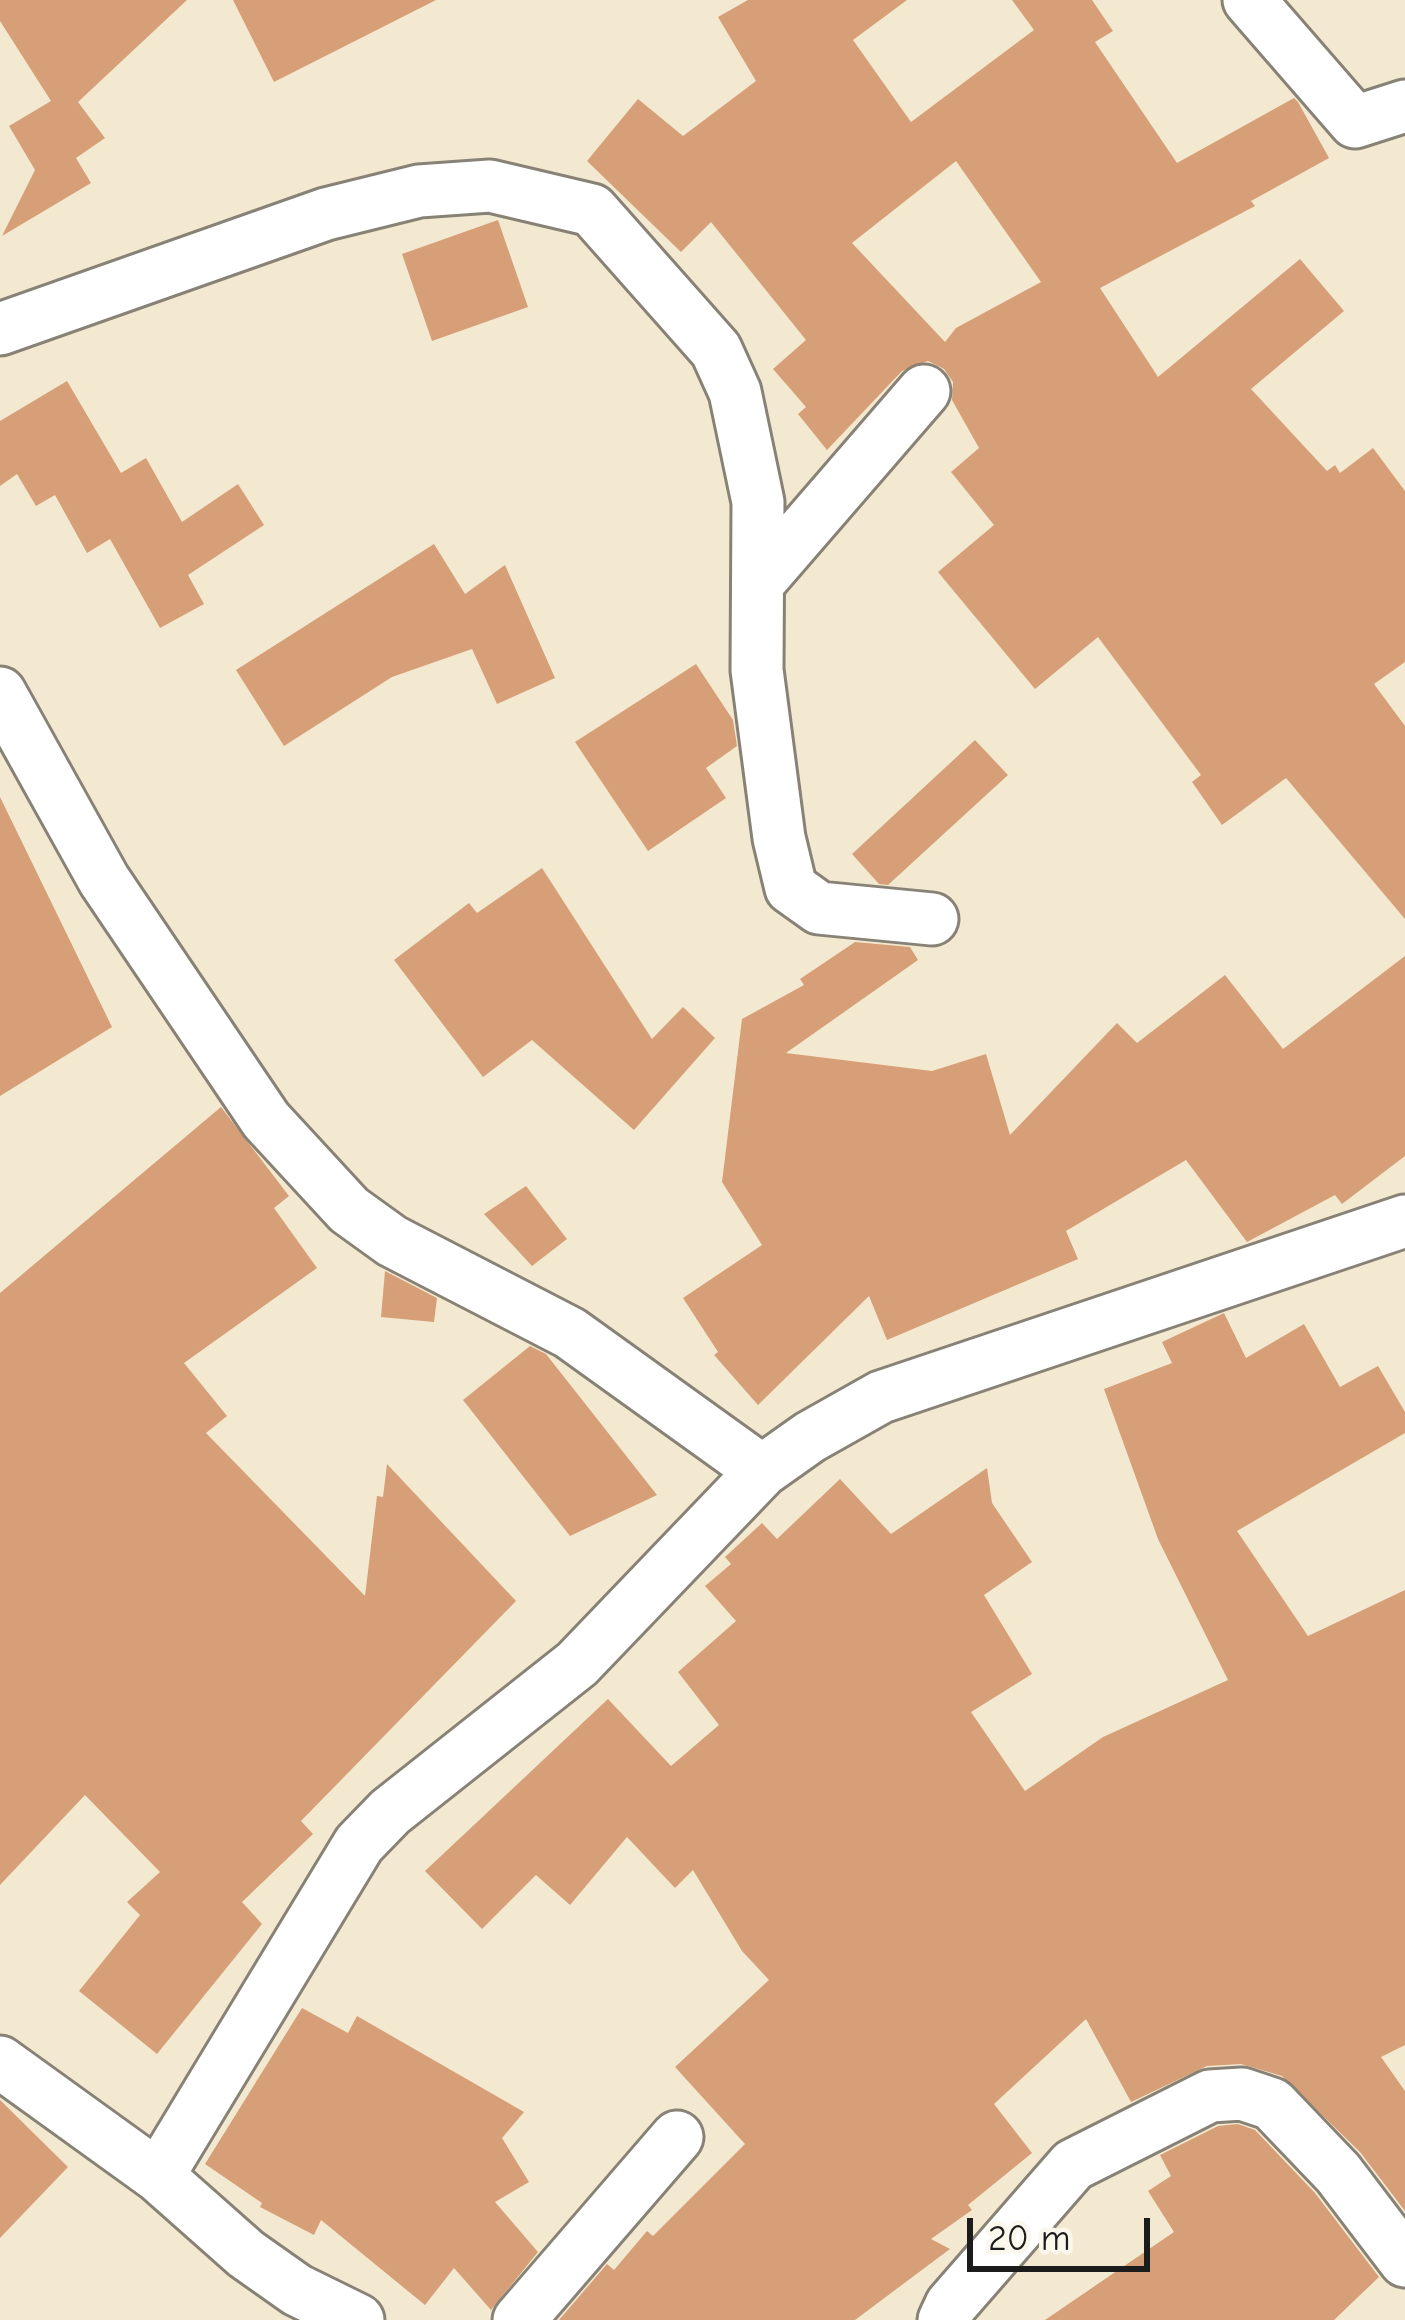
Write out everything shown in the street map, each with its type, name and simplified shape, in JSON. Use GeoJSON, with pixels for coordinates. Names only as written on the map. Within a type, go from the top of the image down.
{"type":"FeatureCollection","features":[{"type":"Feature","properties":{"kind":"street"},"geometry":{"type":"LineString","coordinates":[[1249,0],[1354,122],[1405,106]]}},
{"type":"Feature","properties":{"kind":"street"},"geometry":{"type":"LineString","coordinates":[[12,317],[326,214],[419,191],[490,185],[592,210],[716,350],[735,392],[758,502],[757,670],[778,838],[791,888],[819,908],[932,920]]}},
{"type":"Feature","properties":{"kind":"street"},"geometry":{"type":"LineString","coordinates":[[758,584],[924,391]]}},
{"type":"Feature","properties":{"kind":"street"},"geometry":{"type":"LineString","coordinates":[[0,693],[104,880],[266,1120],[349,1210],[392,1241],[570,1334],[762,1471]]}},
{"type":"Feature","properties":{"kind":"street"},"geometry":{"type":"LineString","coordinates":[[158,2176],[359,1844],[390,1812],[577,1664],[711,1531],[762,1471],[881,1397],[1405,1221]]}},
{"type":"Feature","properties":{"kind":"street"},"geometry":{"type":"LineString","coordinates":[[0,2062],[158,2176],[246,2254],[297,2290],[358,2320]]}},
{"type":"Feature","properties":{"kind":"street"},"geometry":{"type":"LineString","coordinates":[[944,2320],[951,2305],[1073,2165],[1210,2096],[1242,2094],[1271,2104],[1338,2173],[1405,2261]]}},
{"type":"Feature","properties":{"kind":"street"},"geometry":{"type":"LineString","coordinates":[[519,2320],[677,2138]]}},
{"type":"Feature","properties":{"kind":"building"},"geometry":{"type":"Polygon","coordinates":[[[0,0],[187,0],[78,102],[105,138],[76,158],[91,183],[2,236],[35,170],[9,126],[51,101],[0,21],[0,0]]]}},
{"type":"Feature","properties":{"kind":"building"},"geometry":{"type":"Polygon","coordinates":[[[233,0],[436,0],[274,82],[233,0]]]}},
{"type":"Feature","properties":{"kind":"building"},"geometry":{"type":"Polygon","coordinates":[[[748,0],[907,0],[853,40],[911,122],[1034,30],[1012,0],[1092,0],[1113,31],[1095,42],[1177,163],[1294,98],[1298,102],[1329,158],[1251,201],[1255,206],[1100,288],[1158,377],[1300,259],[1344,311],[1251,389],[1327,471],[1335,465],[1340,473],[1373,448],[1405,491],[1405,662],[1374,684],[1405,726],[1405,919],[1286,778],[1222,825],[1192,782],[1201,775],[1098,637],[1035,689],[938,572],[994,525],[951,472],[979,448],[952,400],[953,382],[944,369],[928,361],[902,371],[827,450],[798,414],[806,407],[773,369],[806,340],[711,222],[681,252],[587,161],[638,99],[683,136],[756,81],[718,17],[748,0]],[[956,161],[852,243],[945,342],[956,328],[1041,282],[956,161]]]}},
{"type":"Feature","properties":{"kind":"building"},"geometry":{"type":"Polygon","coordinates":[[[498,220],[528,307],[432,341],[402,254],[498,220]]]}},
{"type":"Feature","properties":{"kind":"building"},"geometry":{"type":"Polygon","coordinates":[[[67,381],[121,473],[146,458],[182,522],[238,484],[264,525],[188,575],[204,604],[160,628],[110,539],[87,553],[55,495],[36,506],[17,474],[0,486],[0,421],[67,381]]]}},
{"type":"Feature","properties":{"kind":"building"},"geometry":{"type":"Polygon","coordinates":[[[434,544],[465,594],[505,565],[555,678],[497,704],[472,649],[392,677],[284,746],[236,670],[434,544]]]}},
{"type":"Feature","properties":{"kind":"building"},"geometry":{"type":"Polygon","coordinates":[[[696,664],[733,720],[737,746],[706,768],[726,798],[648,851],[575,742],[696,664]]]}},
{"type":"Feature","properties":{"kind":"building"},"geometry":{"type":"Polygon","coordinates":[[[975,740],[1008,775],[888,885],[879,884],[852,854],[975,740]]]}},
{"type":"Feature","properties":{"kind":"building"},"geometry":{"type":"Polygon","coordinates":[[[0,797],[112,1027],[0,1096],[0,797]]]}},
{"type":"Feature","properties":{"kind":"building"},"geometry":{"type":"Polygon","coordinates":[[[542,868],[652,1039],[683,1007],[715,1038],[634,1130],[532,1040],[483,1077],[394,960],[469,903],[477,913],[542,868]]]}},
{"type":"Feature","properties":{"kind":"building"},"geometry":{"type":"Polygon","coordinates":[[[855,942],[910,947],[918,960],[786,1053],[932,1071],[986,1054],[1010,1135],[1117,1023],[1137,1043],[1225,975],[1283,1049],[1405,956],[1405,1156],[1342,1204],[1335,1195],[1247,1242],[1186,1160],[1066,1231],[1078,1259],[887,1340],[869,1296],[758,1405],[714,1355],[718,1352],[683,1298],[762,1245],[722,1182],[742,1019],[804,985],[800,979],[855,942]]]}},
{"type":"Feature","properties":{"kind":"building"},"geometry":{"type":"Polygon","coordinates":[[[221,1107],[289,1196],[274,1208],[317,1268],[184,1363],[227,1416],[206,1433],[365,1596],[377,1496],[383,1497],[387,1464],[516,1601],[301,1821],[313,1834],[242,1902],[262,1924],[157,2054],[79,1991],[140,1915],[127,1902],[160,1872],[85,1795],[0,1885],[0,1293],[221,1107]]]}},
{"type":"Feature","properties":{"kind":"building"},"geometry":{"type":"Polygon","coordinates":[[[526,1186],[567,1239],[532,1266],[484,1214],[526,1186]]]}},
{"type":"Feature","properties":{"kind":"building"},"geometry":{"type":"Polygon","coordinates":[[[385,1271],[437,1298],[434,1322],[381,1317],[385,1271]]]}},
{"type":"Feature","properties":{"kind":"building"},"geometry":{"type":"Polygon","coordinates":[[[1224,1313],[1246,1358],[1304,1324],[1340,1387],[1378,1366],[1405,1412],[1405,1433],[1237,1531],[1308,1636],[1405,1590],[1405,2045],[1381,2057],[1405,2091],[1405,2211],[1360,2152],[1282,2076],[1241,2064],[1207,2066],[1131,2102],[1086,2019],[994,2104],[1032,2153],[968,2205],[972,2210],[931,2239],[950,2249],[855,2320],[559,2320],[607,2264],[614,2270],[647,2231],[653,2236],[745,2144],[675,2067],[769,1980],[742,1951],[693,1870],[675,1888],[627,1837],[570,1905],[536,1875],[482,1929],[425,1871],[608,1699],[671,1766],[719,1725],[678,1672],[736,1621],[705,1586],[731,1564],[725,1557],[762,1523],[777,1539],[840,1479],[891,1534],[987,1468],[992,1503],[1032,1562],[984,1595],[1032,1674],[971,1712],[1025,1791],[1103,1737],[1228,1680],[1158,1539],[1104,1389],[1172,1363],[1162,1342],[1224,1313]]]}},
{"type":"Feature","properties":{"kind":"building"},"geometry":{"type":"Polygon","coordinates":[[[530,1346],[546,1354],[657,1495],[570,1536],[463,1400],[530,1346]]]}},
{"type":"Feature","properties":{"kind":"building"},"geometry":{"type":"Polygon","coordinates":[[[302,2008],[348,2033],[357,2016],[524,2112],[502,2138],[529,2182],[495,2202],[538,2252],[491,2310],[454,2268],[425,2305],[321,2220],[314,2235],[260,2207],[262,2203],[205,2164],[302,2008]]]}},
{"type":"Feature","properties":{"kind":"building"},"geometry":{"type":"Polygon","coordinates":[[[0,2100],[68,2167],[0,2238],[0,2100]]]}},
{"type":"Feature","properties":{"kind":"building"},"geometry":{"type":"Polygon","coordinates":[[[1238,2124],[1255,2130],[1315,2193],[1379,2277],[1334,2320],[1045,2320],[1174,2232],[1148,2191],[1171,2176],[1160,2155],[1218,2126],[1238,2124]]]}}]}
